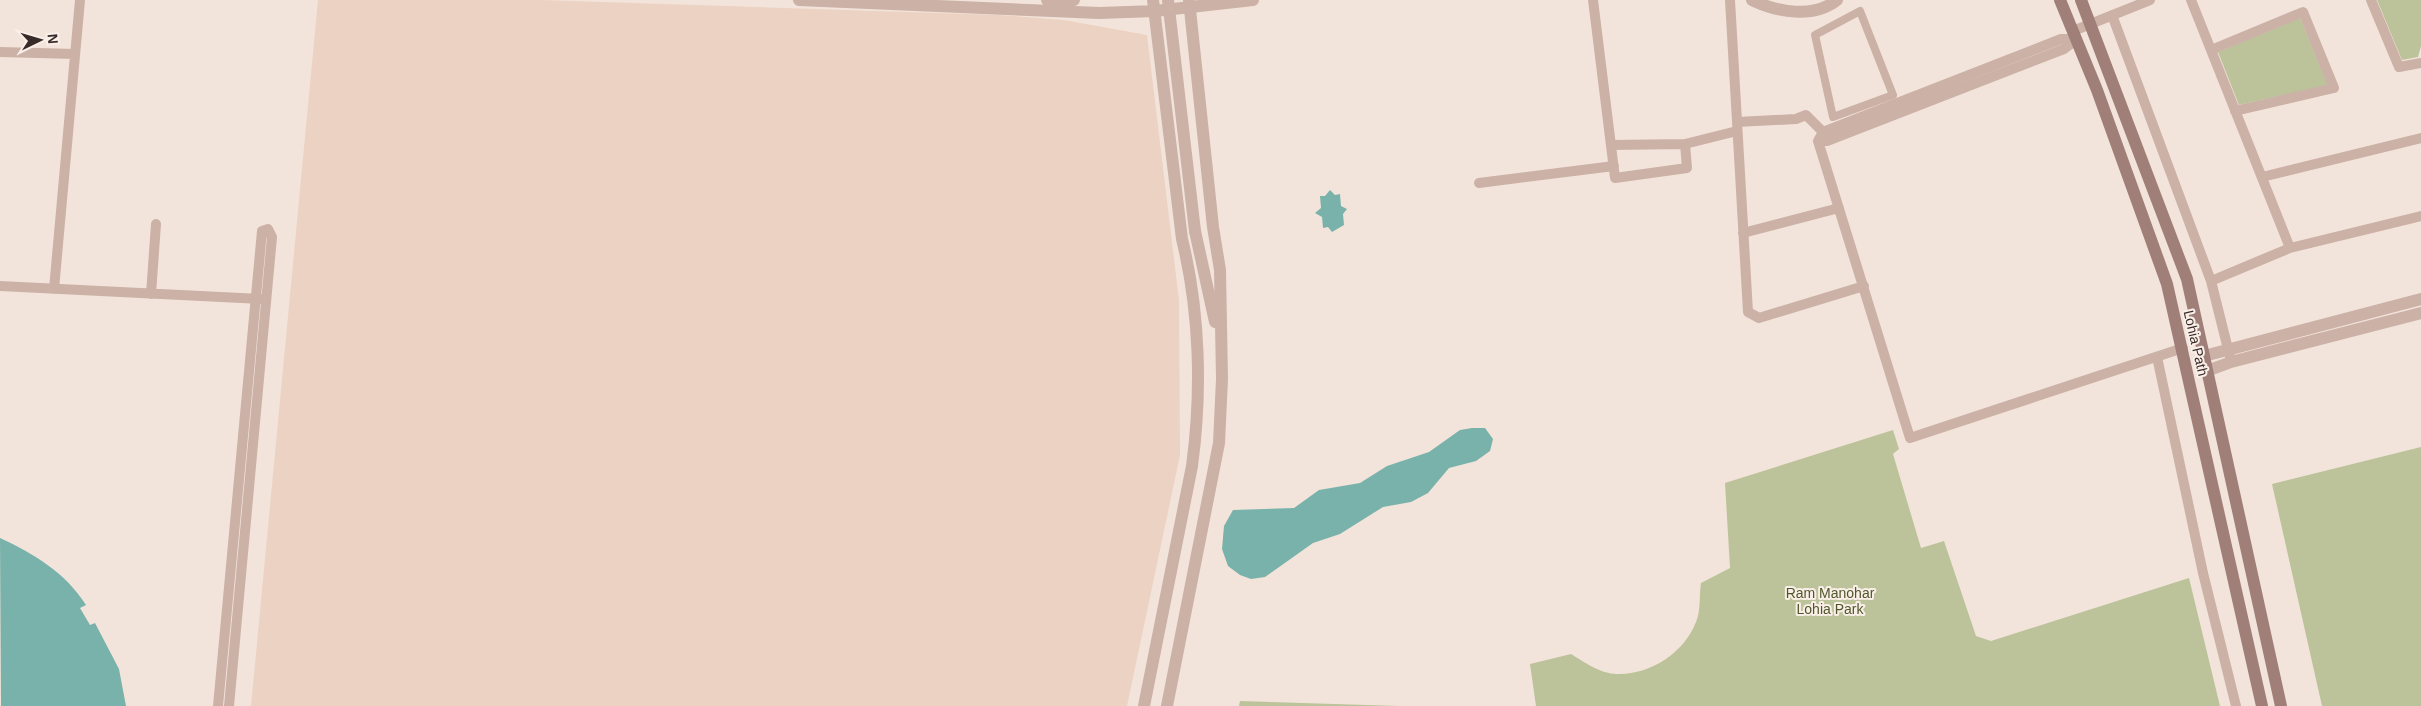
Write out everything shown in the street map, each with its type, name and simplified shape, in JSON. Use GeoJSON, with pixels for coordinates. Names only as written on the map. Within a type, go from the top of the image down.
{"type":"FeatureCollection","features":[{"type":"Feature","properties":{"kind":"main road","name":"Lohia Path"},"geometry":{"type":"LineString","coordinates":[[2060,0],[2075,35],[2167,284],[2183,348],[2262,706]]}},
{"type":"Feature","properties":{"kind":"main road","name":"Lohia Path"},"geometry":{"type":"LineString","coordinates":[[2081,0],[2187,279],[2281,706]]}},
{"type":"Feature","properties":{"kind":"street"},"geometry":{"type":"LineString","coordinates":[[54,289],[80,0]]}},
{"type":"Feature","properties":{"kind":"street"},"geometry":{"type":"LineString","coordinates":[[799,0],[1099,13],[1154,6],[1253,0]]}},
{"type":"Feature","properties":{"kind":"street"},"geometry":{"type":"LineString","coordinates":[[1048,0],[1074,0]]}},
{"type":"Feature","properties":{"kind":"street"},"geometry":{"type":"LineString","coordinates":[[1168,0],[1195,231],[1222,357]]}},
{"type":"Feature","properties":{"kind":"street"},"geometry":{"type":"LineString","coordinates":[[1593,0],[1615,178],[1688,168],[1685,144]]}},
{"type":"Feature","properties":{"kind":"street"},"geometry":{"type":"LineString","coordinates":[[1730,0],[1748,312],[1759,318],[1864,286]]}},
{"type":"Feature","properties":{"kind":"street"},"geometry":{"type":"LineString","coordinates":[[1752,0],[1788,12],[1813,10],[1837,0]]}},
{"type":"Feature","properties":{"kind":"street"},"geometry":{"type":"LineString","coordinates":[[1820,137],[1827,141],[2064,48],[2075,35],[2091,24],[2150,0]]}},
{"type":"Feature","properties":{"kind":"street"},"geometry":{"type":"LineString","coordinates":[[2191,0],[2290,248]]}},
{"type":"Feature","properties":{"kind":"street"},"geometry":{"type":"LineString","coordinates":[[2371,0],[2399,67],[2421,63]]}},
{"type":"Feature","properties":{"kind":"street"},"geometry":{"type":"LineString","coordinates":[[1167,706],[1219,443],[1222,357],[1220,270],[1213,228],[1190,4]]}},
{"type":"Feature","properties":{"kind":"street"},"geometry":{"type":"LineString","coordinates":[[1144,706],[1192,466],[1197,429],[1199,385],[1190,272],[1182,240],[1154,6]]}},
{"type":"Feature","properties":{"kind":"street"},"geometry":{"type":"LineString","coordinates":[[1860,11],[1893,95],[1833,117],[1815,35],[1860,11]]}},
{"type":"Feature","properties":{"kind":"street"},"geometry":{"type":"LineString","coordinates":[[2211,50],[2303,12],[2334,88],[2236,111]]}},
{"type":"Feature","properties":{"kind":"street"},"geometry":{"type":"LineString","coordinates":[[2112,15],[2211,281],[2232,362]]}},
{"type":"Feature","properties":{"kind":"street"},"geometry":{"type":"LineString","coordinates":[[2084,59],[2101,51]]}},
{"type":"Feature","properties":{"kind":"street"},"geometry":{"type":"LineString","coordinates":[[0,52],[75,54]]}},
{"type":"Feature","properties":{"kind":"street"},"geometry":{"type":"LineString","coordinates":[[1611,145],[1685,144],[1737,126],[1806,115],[1820,137],[1839,208],[1910,438],[2183,348]]}},
{"type":"Feature","properties":{"kind":"street"},"geometry":{"type":"LineString","coordinates":[[2262,178],[2421,138]]}},
{"type":"Feature","properties":{"kind":"street"},"geometry":{"type":"LineString","coordinates":[[1479,183],[1614,166]]}},
{"type":"Feature","properties":{"kind":"street"},"geometry":{"type":"LineString","coordinates":[[1743,234],[1839,208]]}},
{"type":"Feature","properties":{"kind":"street"},"geometry":{"type":"LineString","coordinates":[[2211,281],[2290,248],[2421,216]]}},
{"type":"Feature","properties":{"kind":"street"},"geometry":{"type":"LineString","coordinates":[[151,294],[156,224]]}},
{"type":"Feature","properties":{"kind":"street"},"geometry":{"type":"LineString","coordinates":[[218,706],[261,299],[272,237],[268,229],[262,231],[261,299],[229,706]]}},
{"type":"Feature","properties":{"kind":"street"},"geometry":{"type":"LineString","coordinates":[[1190,272],[1195,231]]}},
{"type":"Feature","properties":{"kind":"street"},"geometry":{"type":"LineString","coordinates":[[0,286],[261,299]]}},
{"type":"Feature","properties":{"kind":"street"},"geometry":{"type":"LineString","coordinates":[[2204,356],[2228,348],[2421,299]]}},
{"type":"Feature","properties":{"kind":"street"},"geometry":{"type":"LineString","coordinates":[[2207,371],[2232,362],[2421,313]]}},
{"type":"Feature","properties":{"kind":"street"},"geometry":{"type":"LineString","coordinates":[[2157,357],[2203,573],[2236,706]]}},
{"type":"Feature","properties":{"kind":"green space"},"geometry":{"type":"Polygon","coordinates":[[[2377,0],[2421,0],[2421,46],[2418,57],[2402,60],[2377,0]]]}},
{"type":"Feature","properties":{"kind":"green space"},"geometry":{"type":"Polygon","coordinates":[[[2300,18],[2328,85],[2239,105],[2218,52],[2300,18]]]}},
{"type":"Feature","properties":{"kind":"green space","name":"Ram Manohar Lohia Park"},"geometry":{"type":"Polygon","coordinates":[[[1893,430],[1899,449],[1893,454],[1921,548],[1944,541],[1976,636],[1991,641],[2189,578],[2220,706],[1536,706],[1530,664],[1571,654],[1605,672],[1629,673],[1642,671],[1664,660],[1683,643],[1691,633],[1698,618],[1701,583],[1730,568],[1725,483],[1893,430]]]}},
{"type":"Feature","properties":{"kind":"green space"},"geometry":{"type":"Polygon","coordinates":[[[2421,447],[2421,706],[2322,706],[2272,484],[2421,447]]]}},
{"type":"Feature","properties":{"kind":"green space"},"geometry":{"type":"Polygon","coordinates":[[[1240,701],[1400,706],[1239,706],[1240,701]]]}},
{"type":"Feature","properties":{"kind":"shaded area"},"geometry":{"type":"Polygon","coordinates":[[[318,0],[541,0],[999,15],[1064,20],[1147,35],[1179,300],[1180,455],[1127,706],[251,706],[318,0]]]}},
{"type":"Feature","properties":{"kind":"water"},"geometry":{"type":"Polygon","coordinates":[[[1330,190],[1335,195],[1340,194],[1341,206],[1347,209],[1343,214],[1344,225],[1332,232],[1328,227],[1323,228],[1322,217],[1315,213],[1321,208],[1320,196],[1325,196],[1330,190]]]}},
{"type":"Feature","properties":{"kind":"water"},"geometry":{"type":"Polygon","coordinates":[[[1485,428],[1493,439],[1490,451],[1476,461],[1449,468],[1428,493],[1411,502],[1383,507],[1340,534],[1313,543],[1265,577],[1251,579],[1240,575],[1228,566],[1222,549],[1224,526],[1233,510],[1294,508],[1319,490],[1360,483],[1387,466],[1429,452],[1460,430],[1485,428]]]}},
{"type":"Feature","properties":{"kind":"water"},"geometry":{"type":"Polygon","coordinates":[[[0,538],[48,565],[78,593],[86,605],[80,608],[90,625],[95,623],[119,669],[126,706],[1,706],[0,538]]]}}]}
